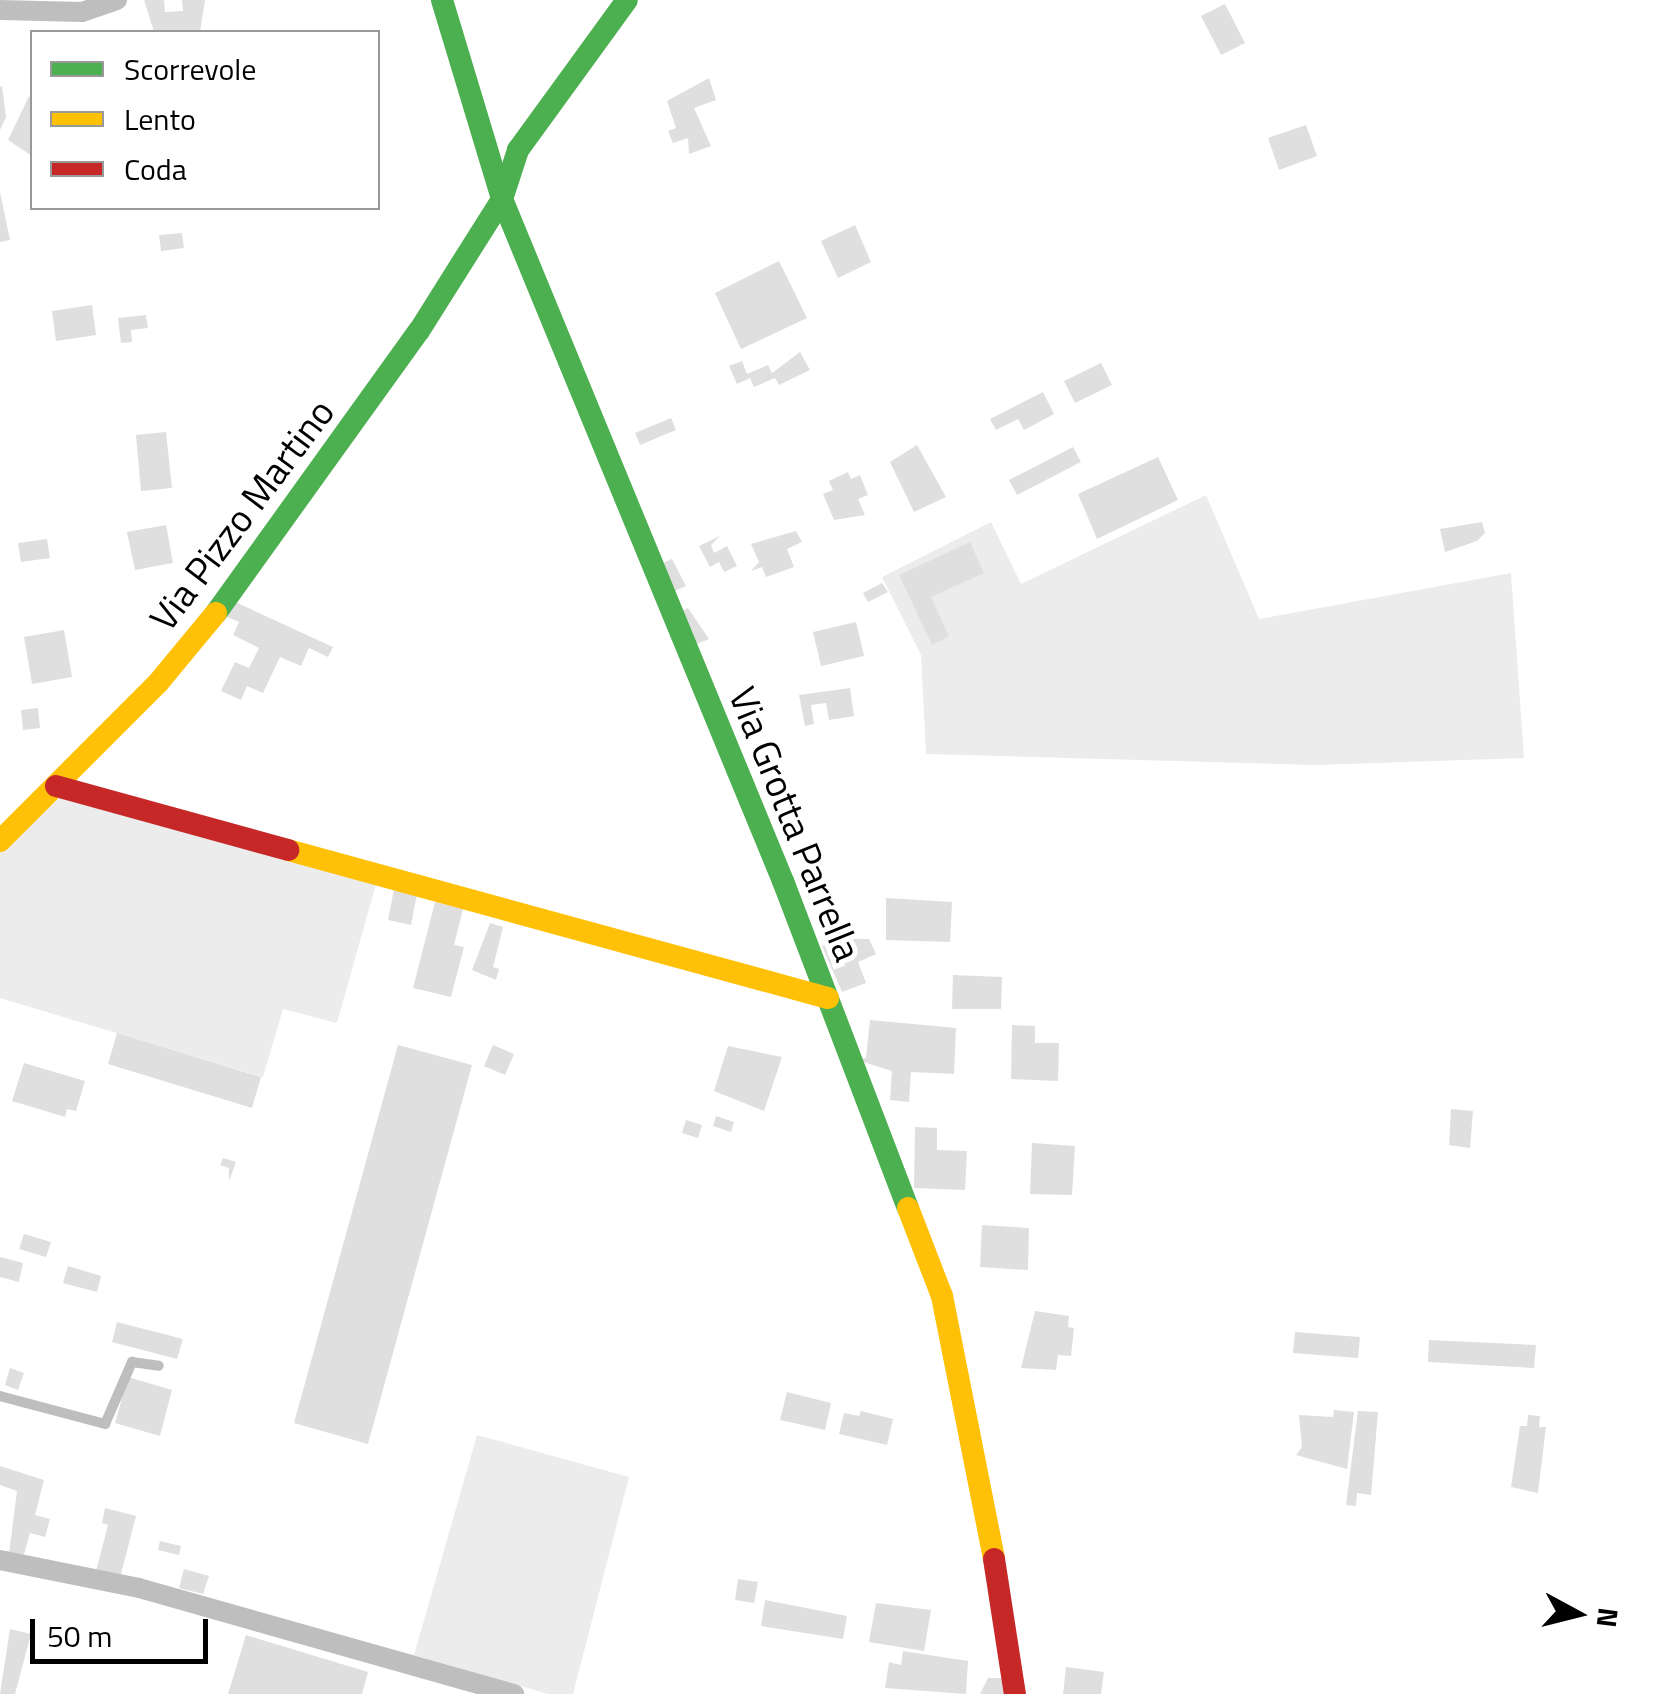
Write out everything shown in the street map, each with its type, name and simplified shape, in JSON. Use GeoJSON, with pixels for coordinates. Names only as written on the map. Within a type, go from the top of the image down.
{"type":"FeatureCollection","features":[{"type":"Feature","properties":{"kind":"street"},"geometry":{"type":"LineString","coordinates":[[0,10],[82,12],[117,0]]}},
{"type":"Feature","properties":{"kind":"street","name":"Via Grotta Parrella"},"geometry":{"type":"LineString","coordinates":[[442,0],[502,199],[828,998],[942,1296],[981,1474],[1015,1694]]}},
{"type":"Feature","properties":{"kind":"street","name":"Via Pizzo Martino"},"geometry":{"type":"LineString","coordinates":[[0,841],[158,683],[231,596],[419,331],[502,199],[518,150],[609,16],[628,0]]}},
{"type":"Feature","properties":{"kind":"street"},"geometry":{"type":"LineString","coordinates":[[56,786],[828,998]]}},
{"type":"Feature","properties":{"kind":"street"},"geometry":{"type":"LineString","coordinates":[[0,1560],[139,1588],[514,1694]]}},
{"type":"Feature","properties":{"kind":"lane"},"geometry":{"type":"LineString","coordinates":[[0,1396],[105,1424],[132,1362],[160,1366]]}},
{"type":"Feature","properties":{"kind":"shaded area"},"geometry":{"type":"Polygon","coordinates":[[[1206,495],[1259,619],[1511,573],[1524,758],[1317,765],[926,754],[921,655],[882,577],[991,522],[1021,584],[1206,495]]]}},
{"type":"Feature","properties":{"kind":"shaded area"},"geometry":{"type":"Polygon","coordinates":[[[60,798],[376,884],[337,1023],[283,1009],[263,1077],[0,998],[0,851],[60,798]]]}},
{"type":"Feature","properties":{"kind":"shaded area"},"geometry":{"type":"Polygon","coordinates":[[[477,1435],[629,1477],[573,1694],[548,1694],[414,1655],[477,1435]]]}},
{"type":"Feature","properties":{"kind":"building"},"geometry":{"type":"Polygon","coordinates":[[[144,0],[164,0],[165,12],[183,11],[182,0],[205,0],[200,30],[153,30],[144,0]]]}},
{"type":"Feature","properties":{"kind":"building"},"geometry":{"type":"Polygon","coordinates":[[[1225,4],[1245,43],[1221,55],[1201,16],[1225,4]]]}},
{"type":"Feature","properties":{"kind":"building"},"geometry":{"type":"Polygon","coordinates":[[[709,78],[716,100],[694,108],[711,146],[689,154],[688,138],[673,143],[668,131],[676,128],[667,101],[709,78]]]}},
{"type":"Feature","properties":{"kind":"building"},"geometry":{"type":"Polygon","coordinates":[[[0,87],[6,117],[0,130],[0,87]]]}},
{"type":"Feature","properties":{"kind":"building"},"geometry":{"type":"Polygon","coordinates":[[[29,96],[30,155],[8,140],[29,96]]]}},
{"type":"Feature","properties":{"kind":"building"},"geometry":{"type":"Polygon","coordinates":[[[1306,125],[1317,156],[1279,170],[1268,138],[1306,125]]]}},
{"type":"Feature","properties":{"kind":"building"},"geometry":{"type":"Polygon","coordinates":[[[0,192],[10,240],[0,242],[0,192]]]}},
{"type":"Feature","properties":{"kind":"building"},"geometry":{"type":"Polygon","coordinates":[[[855,225],[871,262],[838,278],[821,241],[855,225]]]}},
{"type":"Feature","properties":{"kind":"building"},"geometry":{"type":"Polygon","coordinates":[[[182,233],[184,248],[161,251],[159,235],[182,233]]]}},
{"type":"Feature","properties":{"kind":"building"},"geometry":{"type":"Polygon","coordinates":[[[779,261],[807,318],[741,349],[715,293],[779,261]]]}},
{"type":"Feature","properties":{"kind":"building"},"geometry":{"type":"Polygon","coordinates":[[[92,305],[96,335],[56,341],[52,311],[92,305]]]}},
{"type":"Feature","properties":{"kind":"building"},"geometry":{"type":"Polygon","coordinates":[[[146,315],[148,328],[131,330],[132,342],[121,343],[118,318],[146,315]]]}},
{"type":"Feature","properties":{"kind":"building"},"geometry":{"type":"Polygon","coordinates":[[[800,352],[810,370],[779,385],[775,378],[754,387],[750,378],[737,384],[729,366],[742,361],[747,374],[768,365],[772,373],[800,352]]]}},
{"type":"Feature","properties":{"kind":"building"},"geometry":{"type":"Polygon","coordinates":[[[1101,363],[1112,385],[1075,403],[1064,381],[1101,363]]]}},
{"type":"Feature","properties":{"kind":"building"},"geometry":{"type":"Polygon","coordinates":[[[1043,392],[1054,414],[1024,430],[1018,419],[996,430],[990,419],[1043,392]]]}},
{"type":"Feature","properties":{"kind":"building"},"geometry":{"type":"Polygon","coordinates":[[[671,418],[676,430],[640,445],[635,433],[671,418]]]}},
{"type":"Feature","properties":{"kind":"building"},"geometry":{"type":"Polygon","coordinates":[[[166,432],[172,488],[141,491],[136,435],[166,432]]]}},
{"type":"Feature","properties":{"kind":"building"},"geometry":{"type":"Polygon","coordinates":[[[917,445],[946,497],[914,512],[890,462],[917,445]]]}},
{"type":"Feature","properties":{"kind":"building"},"geometry":{"type":"Polygon","coordinates":[[[1073,447],[1081,462],[1017,495],[1009,480],[1073,447]]]}},
{"type":"Feature","properties":{"kind":"building"},"geometry":{"type":"Polygon","coordinates":[[[1158,457],[1178,500],[1097,539],[1078,494],[1158,457]]]}},
{"type":"Feature","properties":{"kind":"building"},"geometry":{"type":"Polygon","coordinates":[[[848,472],[851,479],[860,475],[868,495],[858,499],[865,515],[834,520],[823,494],[833,490],[829,481],[848,472]]]}},
{"type":"Feature","properties":{"kind":"building"},"geometry":{"type":"Polygon","coordinates":[[[1482,522],[1485,533],[1477,541],[1445,552],[1440,529],[1482,522]]]}},
{"type":"Feature","properties":{"kind":"building"},"geometry":{"type":"Polygon","coordinates":[[[166,525],[173,563],[135,570],[127,532],[166,525]]]}},
{"type":"Feature","properties":{"kind":"building"},"geometry":{"type":"Polygon","coordinates":[[[796,531],[802,542],[787,549],[794,567],[766,577],[762,567],[751,571],[759,562],[751,544],[796,531]]]}},
{"type":"Feature","properties":{"kind":"building"},"geometry":{"type":"Polygon","coordinates":[[[720,536],[711,545],[714,553],[727,546],[737,566],[724,572],[719,562],[710,567],[699,546],[720,536]]]}},
{"type":"Feature","properties":{"kind":"building"},"geometry":{"type":"Polygon","coordinates":[[[47,539],[50,558],[21,562],[18,543],[47,539]]]}},
{"type":"Feature","properties":{"kind":"building"},"geometry":{"type":"Polygon","coordinates":[[[970,542],[984,573],[931,597],[949,636],[932,645],[899,575],[970,542]]]}},
{"type":"Feature","properties":{"kind":"building"},"geometry":{"type":"Polygon","coordinates":[[[672,559],[686,586],[670,593],[658,565],[672,559]]]}},
{"type":"Feature","properties":{"kind":"building"},"geometry":{"type":"Polygon","coordinates":[[[882,583],[888,592],[868,602],[863,593],[882,583]]]}},
{"type":"Feature","properties":{"kind":"building"},"geometry":{"type":"Polygon","coordinates":[[[233,601],[333,647],[328,657],[309,648],[301,666],[280,657],[263,693],[247,686],[241,700],[221,691],[235,662],[249,668],[259,648],[233,635],[239,622],[225,616],[233,601]]]}},
{"type":"Feature","properties":{"kind":"building"},"geometry":{"type":"Polygon","coordinates":[[[688,608],[709,639],[692,646],[678,613],[688,608]]]}},
{"type":"Feature","properties":{"kind":"building"},"geometry":{"type":"Polygon","coordinates":[[[856,622],[864,656],[821,666],[813,632],[856,622]]]}},
{"type":"Feature","properties":{"kind":"building"},"geometry":{"type":"Polygon","coordinates":[[[64,630],[72,677],[32,684],[24,637],[64,630]]]}},
{"type":"Feature","properties":{"kind":"building"},"geometry":{"type":"Polygon","coordinates":[[[850,688],[854,716],[829,720],[826,703],[811,705],[814,724],[805,726],[799,695],[850,688]]]}},
{"type":"Feature","properties":{"kind":"building"},"geometry":{"type":"Polygon","coordinates":[[[38,708],[40,728],[23,730],[21,710],[38,708]]]}},
{"type":"Feature","properties":{"kind":"building"},"geometry":{"type":"Polygon","coordinates":[[[394,889],[417,894],[411,925],[388,920],[394,889]]]}},
{"type":"Feature","properties":{"kind":"building"},"geometry":{"type":"Polygon","coordinates":[[[886,898],[952,902],[950,942],[886,940],[886,898]]]}},
{"type":"Feature","properties":{"kind":"building"},"geometry":{"type":"Polygon","coordinates":[[[435,902],[463,909],[454,945],[464,947],[451,997],[413,988],[435,902]]]}},
{"type":"Feature","properties":{"kind":"building"},"geometry":{"type":"Polygon","coordinates":[[[490,923],[503,927],[493,967],[499,969],[496,980],[472,970],[490,923]]]}},
{"type":"Feature","properties":{"kind":"building"},"geometry":{"type":"Polygon","coordinates":[[[842,939],[869,939],[876,954],[858,962],[866,983],[842,992],[822,946],[842,939]]]}},
{"type":"Feature","properties":{"kind":"building"},"geometry":{"type":"Polygon","coordinates":[[[953,975],[1002,977],[1001,1009],[952,1009],[953,975]]]}},
{"type":"Feature","properties":{"kind":"building"},"geometry":{"type":"Polygon","coordinates":[[[870,1020],[956,1028],[954,1074],[911,1072],[909,1102],[890,1100],[892,1071],[857,1060],[866,1058],[870,1020]]]}},
{"type":"Feature","properties":{"kind":"building"},"geometry":{"type":"Polygon","coordinates":[[[1012,1025],[1035,1026],[1035,1043],[1059,1043],[1058,1081],[1011,1079],[1012,1025]]]}},
{"type":"Feature","properties":{"kind":"building"},"geometry":{"type":"Polygon","coordinates":[[[117,1033],[261,1077],[252,1108],[108,1064],[117,1033]]]}},
{"type":"Feature","properties":{"kind":"building"},"geometry":{"type":"Polygon","coordinates":[[[398,1045],[472,1065],[368,1444],[294,1423],[398,1045]]]}},
{"type":"Feature","properties":{"kind":"building"},"geometry":{"type":"Polygon","coordinates":[[[493,1045],[514,1054],[505,1075],[484,1066],[493,1045]]]}},
{"type":"Feature","properties":{"kind":"building"},"geometry":{"type":"Polygon","coordinates":[[[728,1046],[782,1057],[764,1111],[714,1091],[728,1046]]]}},
{"type":"Feature","properties":{"kind":"building"},"geometry":{"type":"Polygon","coordinates":[[[24,1063],[85,1081],[76,1111],[67,1109],[65,1117],[12,1101],[24,1063]]]}},
{"type":"Feature","properties":{"kind":"building"},"geometry":{"type":"Polygon","coordinates":[[[1451,1109],[1473,1111],[1470,1148],[1449,1145],[1451,1109]]]}},
{"type":"Feature","properties":{"kind":"building"},"geometry":{"type":"Polygon","coordinates":[[[716,1116],[734,1122],[731,1132],[713,1126],[716,1116]]]}},
{"type":"Feature","properties":{"kind":"building"},"geometry":{"type":"Polygon","coordinates":[[[686,1120],[702,1125],[698,1138],[682,1133],[686,1120]]]}},
{"type":"Feature","properties":{"kind":"building"},"geometry":{"type":"Polygon","coordinates":[[[915,1127],[937,1128],[937,1150],[967,1151],[965,1190],[914,1188],[915,1127]]]}},
{"type":"Feature","properties":{"kind":"building"},"geometry":{"type":"Polygon","coordinates":[[[1032,1143],[1075,1146],[1072,1195],[1030,1194],[1032,1143]]]}},
{"type":"Feature","properties":{"kind":"building"},"geometry":{"type":"Polygon","coordinates":[[[223,1158],[236,1162],[229,1181],[229,1168],[220,1165],[223,1158]]]}},
{"type":"Feature","properties":{"kind":"building"},"geometry":{"type":"Polygon","coordinates":[[[982,1225],[1029,1228],[1028,1270],[980,1267],[982,1225]]]}},
{"type":"Feature","properties":{"kind":"building"},"geometry":{"type":"Polygon","coordinates":[[[24,1234],[51,1242],[46,1257],[19,1249],[24,1234]]]}},
{"type":"Feature","properties":{"kind":"building"},"geometry":{"type":"Polygon","coordinates":[[[0,1257],[23,1263],[19,1282],[0,1277],[0,1257]]]}},
{"type":"Feature","properties":{"kind":"building"},"geometry":{"type":"Polygon","coordinates":[[[68,1266],[101,1276],[97,1292],[63,1283],[68,1266]]]}},
{"type":"Feature","properties":{"kind":"building"},"geometry":{"type":"Polygon","coordinates":[[[1035,1311],[1069,1316],[1068,1327],[1074,1328],[1071,1356],[1058,1355],[1056,1370],[1021,1368],[1035,1311]]]}},
{"type":"Feature","properties":{"kind":"building"},"geometry":{"type":"Polygon","coordinates":[[[117,1322],[183,1339],[177,1359],[112,1342],[117,1322]]]}},
{"type":"Feature","properties":{"kind":"building"},"geometry":{"type":"Polygon","coordinates":[[[1295,1332],[1360,1337],[1358,1358],[1293,1353],[1295,1332]]]}},
{"type":"Feature","properties":{"kind":"building"},"geometry":{"type":"Polygon","coordinates":[[[1429,1340],[1536,1345],[1534,1368],[1428,1362],[1429,1340]]]}},
{"type":"Feature","properties":{"kind":"building"},"geometry":{"type":"Polygon","coordinates":[[[10,1368],[24,1373],[18,1390],[5,1385],[10,1368]]]}},
{"type":"Feature","properties":{"kind":"building"},"geometry":{"type":"Polygon","coordinates":[[[128,1377],[172,1390],[160,1436],[115,1423],[128,1377]]]}},
{"type":"Feature","properties":{"kind":"building"},"geometry":{"type":"Polygon","coordinates":[[[787,1392],[831,1403],[825,1430],[780,1420],[787,1392]]]}},
{"type":"Feature","properties":{"kind":"building"},"geometry":{"type":"Polygon","coordinates":[[[1334,1410],[1354,1412],[1347,1469],[1296,1455],[1302,1447],[1299,1415],[1333,1417],[1334,1410]]]}},
{"type":"Feature","properties":{"kind":"building"},"geometry":{"type":"Polygon","coordinates":[[[861,1411],[893,1419],[887,1445],[839,1434],[844,1413],[859,1416],[861,1411]]]}},
{"type":"Feature","properties":{"kind":"building"},"geometry":{"type":"Polygon","coordinates":[[[1358,1411],[1378,1412],[1371,1495],[1357,1493],[1356,1506],[1346,1505],[1358,1411]]]}},
{"type":"Feature","properties":{"kind":"building"},"geometry":{"type":"Polygon","coordinates":[[[1528,1415],[1540,1416],[1539,1427],[1546,1427],[1538,1493],[1511,1487],[1520,1426],[1527,1426],[1528,1415]]]}},
{"type":"Feature","properties":{"kind":"building"},"geometry":{"type":"Polygon","coordinates":[[[0,1466],[44,1480],[35,1515],[50,1519],[45,1537],[30,1533],[23,1558],[9,1554],[17,1491],[0,1485],[0,1466]]]}},
{"type":"Feature","properties":{"kind":"building"},"geometry":{"type":"Polygon","coordinates":[[[105,1508],[136,1516],[120,1578],[96,1571],[108,1525],[102,1523],[105,1508]]]}},
{"type":"Feature","properties":{"kind":"building"},"geometry":{"type":"Polygon","coordinates":[[[160,1541],[181,1546],[179,1555],[158,1550],[160,1541]]]}},
{"type":"Feature","properties":{"kind":"building"},"geometry":{"type":"Polygon","coordinates":[[[184,1569],[209,1576],[203,1594],[179,1588],[184,1569]]]}},
{"type":"Feature","properties":{"kind":"building"},"geometry":{"type":"Polygon","coordinates":[[[738,1579],[758,1582],[754,1603],[735,1600],[738,1579]]]}},
{"type":"Feature","properties":{"kind":"building"},"geometry":{"type":"Polygon","coordinates":[[[765,1600],[847,1616],[843,1639],[761,1626],[765,1600]]]}},
{"type":"Feature","properties":{"kind":"building"},"geometry":{"type":"Polygon","coordinates":[[[876,1603],[931,1610],[924,1651],[869,1642],[876,1603]]]}},
{"type":"Feature","properties":{"kind":"building"},"geometry":{"type":"Polygon","coordinates":[[[10,1629],[31,1634],[15,1694],[0,1694],[10,1629]]]}},
{"type":"Feature","properties":{"kind":"building"},"geometry":{"type":"Polygon","coordinates":[[[246,1635],[368,1672],[362,1694],[228,1694],[246,1635]]]}},
{"type":"Feature","properties":{"kind":"building"},"geometry":{"type":"Polygon","coordinates":[[[903,1651],[968,1661],[966,1694],[885,1688],[889,1662],[901,1665],[903,1651]]]}},
{"type":"Feature","properties":{"kind":"building"},"geometry":{"type":"Polygon","coordinates":[[[1066,1667],[1104,1672],[1101,1694],[1063,1694],[1066,1667]]]}},
{"type":"Feature","properties":{"kind":"building"},"geometry":{"type":"Polygon","coordinates":[[[988,1678],[1005,1678],[1007,1694],[980,1694],[988,1678]]]}},
{"type":"Feature","properties":{"kind":"traffic: fast"},"geometry":{"type":"LineString","coordinates":[[442,0],[502,199],[783,881],[908,1208]]}},
{"type":"Feature","properties":{"kind":"traffic: fast"},"geometry":{"type":"LineString","coordinates":[[216,613],[419,331],[502,199],[518,150],[627,0]]}},
{"type":"Feature","properties":{"kind":"traffic: slow"},"geometry":{"type":"LineString","coordinates":[[0,841],[158,683],[216,613]]}},
{"type":"Feature","properties":{"kind":"traffic: slow"},"geometry":{"type":"LineString","coordinates":[[288,850],[828,998]]}},
{"type":"Feature","properties":{"kind":"traffic: slow"},"geometry":{"type":"LineString","coordinates":[[908,1208],[942,1296],[994,1559]]}},
{"type":"Feature","properties":{"kind":"traffic: jam"},"geometry":{"type":"LineString","coordinates":[[56,786],[288,850]]}},
{"type":"Feature","properties":{"kind":"traffic: jam"},"geometry":{"type":"LineString","coordinates":[[994,1559],[1015,1694]]}}]}
